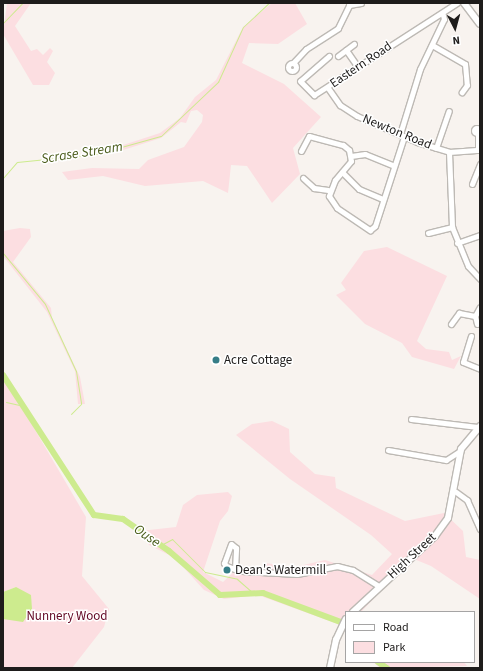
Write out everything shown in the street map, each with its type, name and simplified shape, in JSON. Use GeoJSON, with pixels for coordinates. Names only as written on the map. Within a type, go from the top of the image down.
{"type":"FeatureCollection","features":[{"type":"Feature","properties":{"kind":"main road"},"geometry":{"type":"LineString","coordinates":[[464,3],[480,24]]}},
{"type":"Feature","properties":{"kind":"main road"},"geometry":{"type":"LineString","coordinates":[[461,449],[479,426]]}},
{"type":"Feature","properties":{"kind":"main road","name":"High Street"},"geometry":{"type":"LineString","coordinates":[[354,611],[379,586],[435,536],[448,518],[456,492],[461,449]]}},
{"type":"Feature","properties":{"kind":"main road"},"geometry":{"type":"LineString","coordinates":[[330,668],[344,622]]}},
{"type":"Feature","properties":{"kind":"street"},"geometry":{"type":"LineString","coordinates":[[293,63],[306,49],[338,28],[348,4],[361,3]]}},
{"type":"Feature","properties":{"kind":"street","name":"Eastern Road"},"geometry":{"type":"LineString","coordinates":[[329,56],[300,81],[314,95],[328,88],[357,66],[443,15],[457,3]]}},
{"type":"Feature","properties":{"kind":"street"},"geometry":{"type":"LineString","coordinates":[[328,190],[337,208],[370,230],[375,226],[402,136],[432,45],[444,20],[443,15]]}},
{"type":"Feature","properties":{"kind":"street"},"geometry":{"type":"LineString","coordinates":[[338,56],[354,44]]}},
{"type":"Feature","properties":{"kind":"street"},"geometry":{"type":"LineString","coordinates":[[432,45],[465,64],[467,85],[462,92]]}},
{"type":"Feature","properties":{"kind":"street"},"geometry":{"type":"LineString","coordinates":[[346,50],[357,66]]}},
{"type":"Feature","properties":{"kind":"street","name":"Newton Road"},"geometry":{"type":"LineString","coordinates":[[328,88],[346,109],[402,136],[448,152],[479,150],[478,133]]}},
{"type":"Feature","properties":{"kind":"street"},"geometry":{"type":"LineString","coordinates":[[436,148],[449,111]]}},
{"type":"Feature","properties":{"kind":"street"},"geometry":{"type":"LineString","coordinates":[[301,151],[310,136],[343,145],[351,156]]}},
{"type":"Feature","properties":{"kind":"street"},"geometry":{"type":"LineString","coordinates":[[448,152],[452,227],[468,266],[480,279]]}},
{"type":"Feature","properties":{"kind":"street"},"geometry":{"type":"LineString","coordinates":[[351,156],[365,154],[394,166]]}},
{"type":"Feature","properties":{"kind":"street"},"geometry":{"type":"LineString","coordinates":[[328,190],[342,172],[351,156]]}},
{"type":"Feature","properties":{"kind":"street"},"geometry":{"type":"LineString","coordinates":[[472,184],[480,164]]}},
{"type":"Feature","properties":{"kind":"street"},"geometry":{"type":"LineString","coordinates":[[342,172],[370,196],[383,199]]}},
{"type":"Feature","properties":{"kind":"street"},"geometry":{"type":"LineString","coordinates":[[303,178],[314,188],[328,190]]}},
{"type":"Feature","properties":{"kind":"street"},"geometry":{"type":"LineString","coordinates":[[428,234],[452,227]]}},
{"type":"Feature","properties":{"kind":"street"},"geometry":{"type":"LineString","coordinates":[[459,244],[480,234]]}},
{"type":"Feature","properties":{"kind":"street"},"geometry":{"type":"LineString","coordinates":[[477,324],[475,316],[480,307]]}},
{"type":"Feature","properties":{"kind":"street"},"geometry":{"type":"LineString","coordinates":[[451,324],[459,313],[475,316]]}},
{"type":"Feature","properties":{"kind":"street"},"geometry":{"type":"LineString","coordinates":[[471,336],[463,362],[480,369]]}},
{"type":"Feature","properties":{"kind":"street"},"geometry":{"type":"LineString","coordinates":[[412,419],[479,426]]}},
{"type":"Feature","properties":{"kind":"street"},"geometry":{"type":"LineString","coordinates":[[388,450],[446,460],[453,459],[461,449]]}},
{"type":"Feature","properties":{"kind":"street"},"geometry":{"type":"LineString","coordinates":[[456,492],[467,500],[480,529]]}},
{"type":"Feature","properties":{"kind":"street"},"geometry":{"type":"LineString","coordinates":[[235,569],[297,574],[337,566],[353,570],[379,586]]}},
{"type":"Feature","properties":{"kind":"green space"},"geometry":{"type":"Polygon","coordinates":[[[7,3],[31,3],[15,26],[31,51],[37,49],[43,55],[50,48],[53,51],[47,62],[55,73],[49,85],[33,85],[3,34],[7,3]]]}},
{"type":"Feature","properties":{"kind":"green space"},"geometry":{"type":"Polygon","coordinates":[[[272,3],[295,3],[307,24],[278,44],[249,43],[242,63],[284,84],[321,117],[293,148],[300,174],[272,203],[247,166],[231,165],[228,193],[203,181],[145,186],[103,176],[68,180],[62,172],[92,168],[139,169],[148,160],[184,147],[202,122],[203,115],[197,110],[191,111],[186,123],[181,122],[161,138],[120,151],[111,149],[160,133],[180,118],[195,97],[216,80],[243,27],[272,3]]]}},
{"type":"Feature","properties":{"kind":"green space"},"geometry":{"type":"Polygon","coordinates":[[[20,228],[30,229],[31,237],[13,262],[51,308],[52,318],[80,377],[85,404],[78,404],[75,371],[47,312],[3,256],[3,231],[20,228]]]}},
{"type":"Feature","properties":{"kind":"green space"},"geometry":{"type":"Polygon","coordinates":[[[387,247],[447,276],[417,341],[426,349],[449,352],[452,360],[461,356],[454,369],[412,357],[402,343],[365,324],[336,295],[346,290],[341,283],[364,251],[387,247]]]}},
{"type":"Feature","properties":{"kind":"green space","name":"Nunnery Wood"},"geometry":{"type":"Polygon","coordinates":[[[3,375],[86,517],[82,576],[109,609],[104,627],[72,668],[3,668],[3,619],[8,619],[16,587],[3,592],[3,375]]]}},
{"type":"Feature","properties":{"kind":"green space"},"geometry":{"type":"Polygon","coordinates":[[[272,421],[289,429],[290,452],[315,474],[335,477],[336,488],[405,521],[444,513],[463,531],[466,557],[480,560],[480,599],[431,566],[409,557],[380,582],[383,589],[362,611],[345,611],[345,627],[258,595],[224,599],[204,590],[175,558],[149,545],[140,531],[176,527],[183,505],[197,495],[228,492],[232,496],[228,511],[220,521],[203,572],[223,582],[239,567],[262,569],[265,563],[295,567],[325,560],[372,575],[392,554],[371,535],[290,479],[236,435],[252,424],[272,421]]]}},
{"type":"Feature","properties":{"kind":"green space"},"geometry":{"type":"Polygon","coordinates":[[[374,663],[465,663],[467,666],[380,668],[374,663]]]}},
{"type":"Feature","properties":{"kind":"shaded area"},"geometry":{"type":"Polygon","coordinates":[[[16,587],[31,595],[32,609],[23,622],[3,619],[3,592],[16,587]]]}},
{"type":"Feature","properties":{"kind":"waterway"},"geometry":{"type":"LineString","coordinates":[[3,23],[22,3]]}},
{"type":"Feature","properties":{"kind":"waterway","name":"Scrase Stream"},"geometry":{"type":"LineString","coordinates":[[3,178],[17,162],[96,154],[161,136],[218,82],[243,27],[269,3]]}},
{"type":"Feature","properties":{"kind":"waterway"},"geometry":{"type":"LineString","coordinates":[[3,253],[45,304],[76,371],[81,404],[71,414]]}},
{"type":"Feature","properties":{"kind":"waterway","name":"Ouse"},"geometry":{"type":"LineString","coordinates":[[3,375],[94,515],[123,519],[169,551],[220,595],[263,593],[345,624]]}},
{"type":"Feature","properties":{"kind":"waterway"},"geometry":{"type":"LineString","coordinates":[[6,402],[23,406]]}},
{"type":"Feature","properties":{"kind":"waterway"},"geometry":{"type":"LineString","coordinates":[[159,546],[172,539],[205,572],[237,579],[254,594]]}},
{"type":"Feature","properties":{"kind":"waterway","name":"Ouse"},"geometry":{"type":"LineString","coordinates":[[380,663],[387,668]]}},
{"type":"Feature","properties":{"kind":"place","name":"Acre Cottage"},"geometry":{"type":"Point","coordinates":[216,360]}},
{"type":"Feature","properties":{"kind":"place","name":"Dean's Watermill"},"geometry":{"type":"Point","coordinates":[227,570]}}]}
